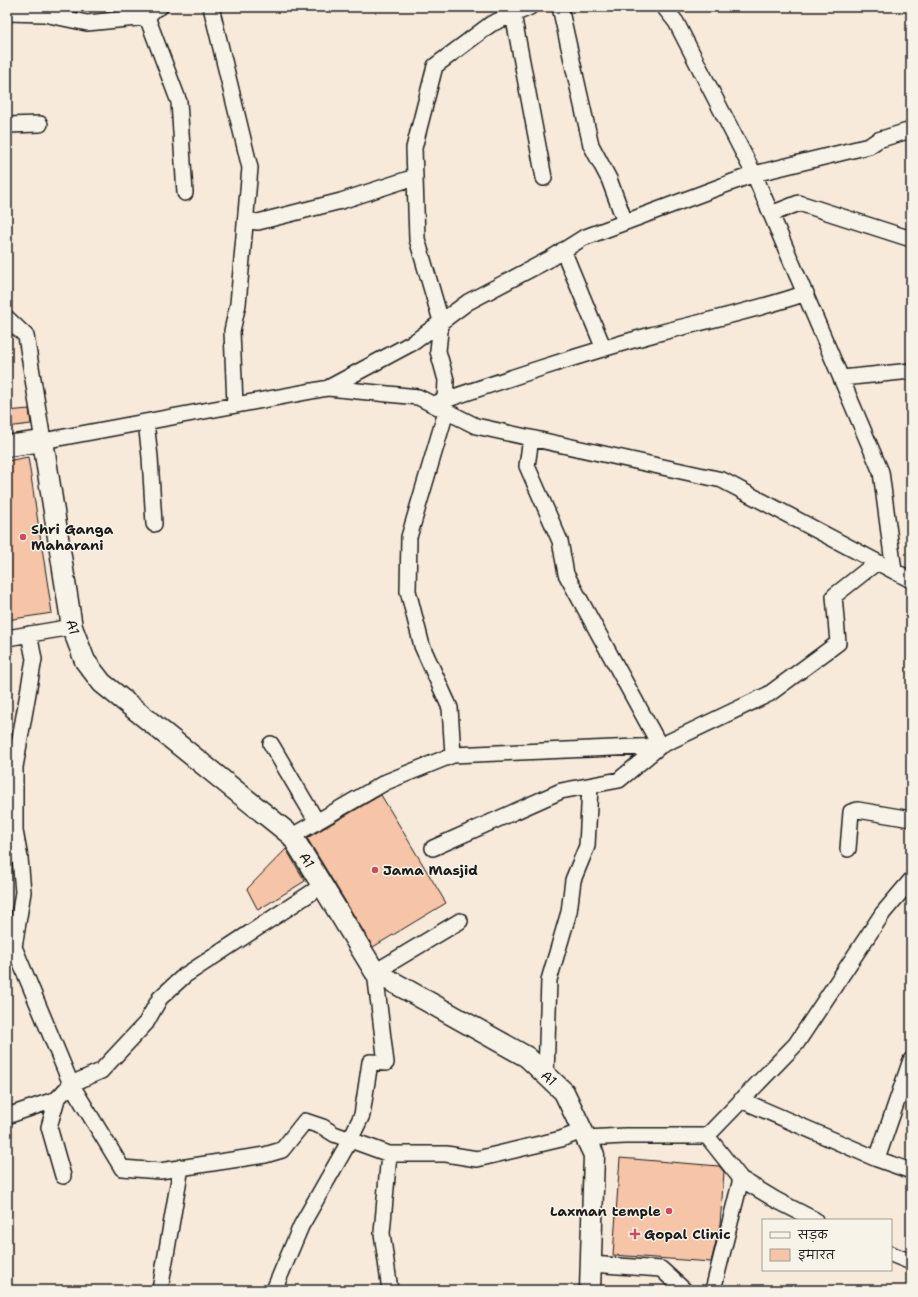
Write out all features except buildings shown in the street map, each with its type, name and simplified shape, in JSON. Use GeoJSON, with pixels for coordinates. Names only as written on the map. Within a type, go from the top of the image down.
{"type":"FeatureCollection","features":[{"type":"Feature","properties":{"kind":"main road"},"geometry":{"type":"LineString","coordinates":[[7,446],[43,441]]}},
{"type":"Feature","properties":{"kind":"main road","name":"A1"},"geometry":{"type":"LineString","coordinates":[[43,441],[72,627],[85,661],[102,683],[292,836],[375,972],[527,1057],[564,1092],[594,1154],[590,1290]]}},
{"type":"Feature","properties":{"kind":"street"},"geometry":{"type":"LineString","coordinates":[[7,13],[44,14],[87,23],[148,17],[156,8],[160,7]]}},
{"type":"Feature","properties":{"kind":"street"},"geometry":{"type":"LineString","coordinates":[[211,7],[250,168],[238,304],[232,331],[235,405]]}},
{"type":"Feature","properties":{"kind":"street"},"geometry":{"type":"LineString","coordinates":[[453,755],[450,708],[422,646],[408,591],[409,538],[446,380],[438,351],[442,321],[417,239],[414,148],[435,66],[492,24],[530,7]]}},
{"type":"Feature","properties":{"kind":"street"},"geometry":{"type":"LineString","coordinates":[[560,7],[591,145],[609,179],[625,222]]}},
{"type":"Feature","properties":{"kind":"street"},"geometry":{"type":"LineString","coordinates":[[664,7],[676,22],[754,174],[881,472],[894,571]]}},
{"type":"Feature","properties":{"kind":"street"},"geometry":{"type":"LineString","coordinates":[[514,14],[544,178]]}},
{"type":"Feature","properties":{"kind":"street"},"geometry":{"type":"LineString","coordinates":[[148,17],[179,102],[185,193]]}},
{"type":"Feature","properties":{"kind":"street"},"geometry":{"type":"LineString","coordinates":[[7,125],[40,124]]}},
{"type":"Feature","properties":{"kind":"street"},"geometry":{"type":"LineString","coordinates":[[328,388],[414,342],[468,302],[583,238],[754,174],[869,146],[878,140],[911,130]]}},
{"type":"Feature","properties":{"kind":"street"},"geometry":{"type":"LineString","coordinates":[[246,220],[258,222],[341,201],[415,177]]}},
{"type":"Feature","properties":{"kind":"street"},"geometry":{"type":"LineString","coordinates":[[771,214],[799,203],[911,238]]}},
{"type":"Feature","properties":{"kind":"street"},"geometry":{"type":"LineString","coordinates":[[563,250],[604,349]]}},
{"type":"Feature","properties":{"kind":"street"},"geometry":{"type":"LineString","coordinates":[[441,405],[604,349],[651,335],[763,308],[806,293]]}},
{"type":"Feature","properties":{"kind":"street"},"geometry":{"type":"LineString","coordinates":[[7,318],[26,336],[43,441],[328,388],[418,397],[441,405],[476,426],[722,480],[911,580]]}},
{"type":"Feature","properties":{"kind":"street"},"geometry":{"type":"LineString","coordinates":[[842,378],[911,371]]}},
{"type":"Feature","properties":{"kind":"street"},"geometry":{"type":"LineString","coordinates":[[146,422],[150,457],[154,524]]}},
{"type":"Feature","properties":{"kind":"street"},"geometry":{"type":"LineString","coordinates":[[531,438],[527,466],[560,541],[566,574],[660,746]]}},
{"type":"Feature","properties":{"kind":"street"},"geometry":{"type":"LineString","coordinates":[[433,848],[561,791],[619,780],[660,746],[769,694],[838,643],[834,596],[877,562]]}},
{"type":"Feature","properties":{"kind":"street"},"geometry":{"type":"LineString","coordinates":[[7,638],[72,627]]}},
{"type":"Feature","properties":{"kind":"street"},"geometry":{"type":"LineString","coordinates":[[29,634],[34,660],[15,767],[15,831],[20,858],[23,892],[10,948],[71,1084],[122,1168],[160,1171],[265,1155],[282,1150],[305,1121],[350,1140],[389,1154],[446,1154],[476,1159],[584,1134],[625,1136],[708,1136],[796,1044],[883,913],[911,880]]}},
{"type":"Feature","properties":{"kind":"street"},"geometry":{"type":"LineString","coordinates":[[271,744],[317,822]]}},
{"type":"Feature","properties":{"kind":"street"},"geometry":{"type":"LineString","coordinates":[[292,836],[386,782],[453,755],[660,746]]}},
{"type":"Feature","properties":{"kind":"street"},"geometry":{"type":"LineString","coordinates":[[546,1075],[549,980],[569,912],[573,880],[587,846],[590,786]]}},
{"type":"Feature","properties":{"kind":"street"},"geometry":{"type":"LineString","coordinates":[[848,849],[851,812],[858,810],[911,819]]}},
{"type":"Feature","properties":{"kind":"street"},"geometry":{"type":"LineString","coordinates":[[63,1176],[49,1127],[57,1099],[71,1084],[101,1071],[146,1023],[160,998],[184,976],[323,885]]}},
{"type":"Feature","properties":{"kind":"street"},"geometry":{"type":"LineString","coordinates":[[274,1290],[301,1226],[350,1140],[362,1115],[370,1062],[386,1063],[375,972],[460,921]]}},
{"type":"Feature","properties":{"kind":"street"},"geometry":{"type":"LineString","coordinates":[[877,1159],[911,1060]]}},
{"type":"Feature","properties":{"kind":"street"},"geometry":{"type":"LineString","coordinates":[[7,1116],[57,1099]]}},
{"type":"Feature","properties":{"kind":"street"},"geometry":{"type":"LineString","coordinates":[[741,1100],[877,1159],[911,1171]]}},
{"type":"Feature","properties":{"kind":"street"},"geometry":{"type":"LineString","coordinates":[[708,1136],[741,1179],[776,1200],[813,1219]]}},
{"type":"Feature","properties":{"kind":"street"},"geometry":{"type":"LineString","coordinates":[[389,1154],[382,1233],[390,1290]]}},
{"type":"Feature","properties":{"kind":"street"},"geometry":{"type":"LineString","coordinates":[[160,1290],[181,1167]]}},
{"type":"Feature","properties":{"kind":"street"},"geometry":{"type":"LineString","coordinates":[[713,1290],[741,1179]]}},
{"type":"Feature","properties":{"kind":"street"},"geometry":{"type":"LineString","coordinates":[[892,1254],[911,1262]]}},
{"type":"Feature","properties":{"kind":"street"},"geometry":{"type":"LineString","coordinates":[[591,1264],[661,1269],[684,1290]]}},
{"type":"Feature","properties":{"kind":"place","name":"Shri Ganga Maharani"},"geometry":{"type":"Point","coordinates":[23,537]}},
{"type":"Feature","properties":{"kind":"place","name":"Jama Masjid"},"geometry":{"type":"Point","coordinates":[375,870]}},
{"type":"Feature","properties":{"kind":"place","name":"Laxman temple"},"geometry":{"type":"Point","coordinates":[669,1211]}},
{"type":"Feature","properties":{"kind":"place","name":"Gopal Clinic"},"geometry":{"type":"Point","coordinates":[635,1234]}}]}
